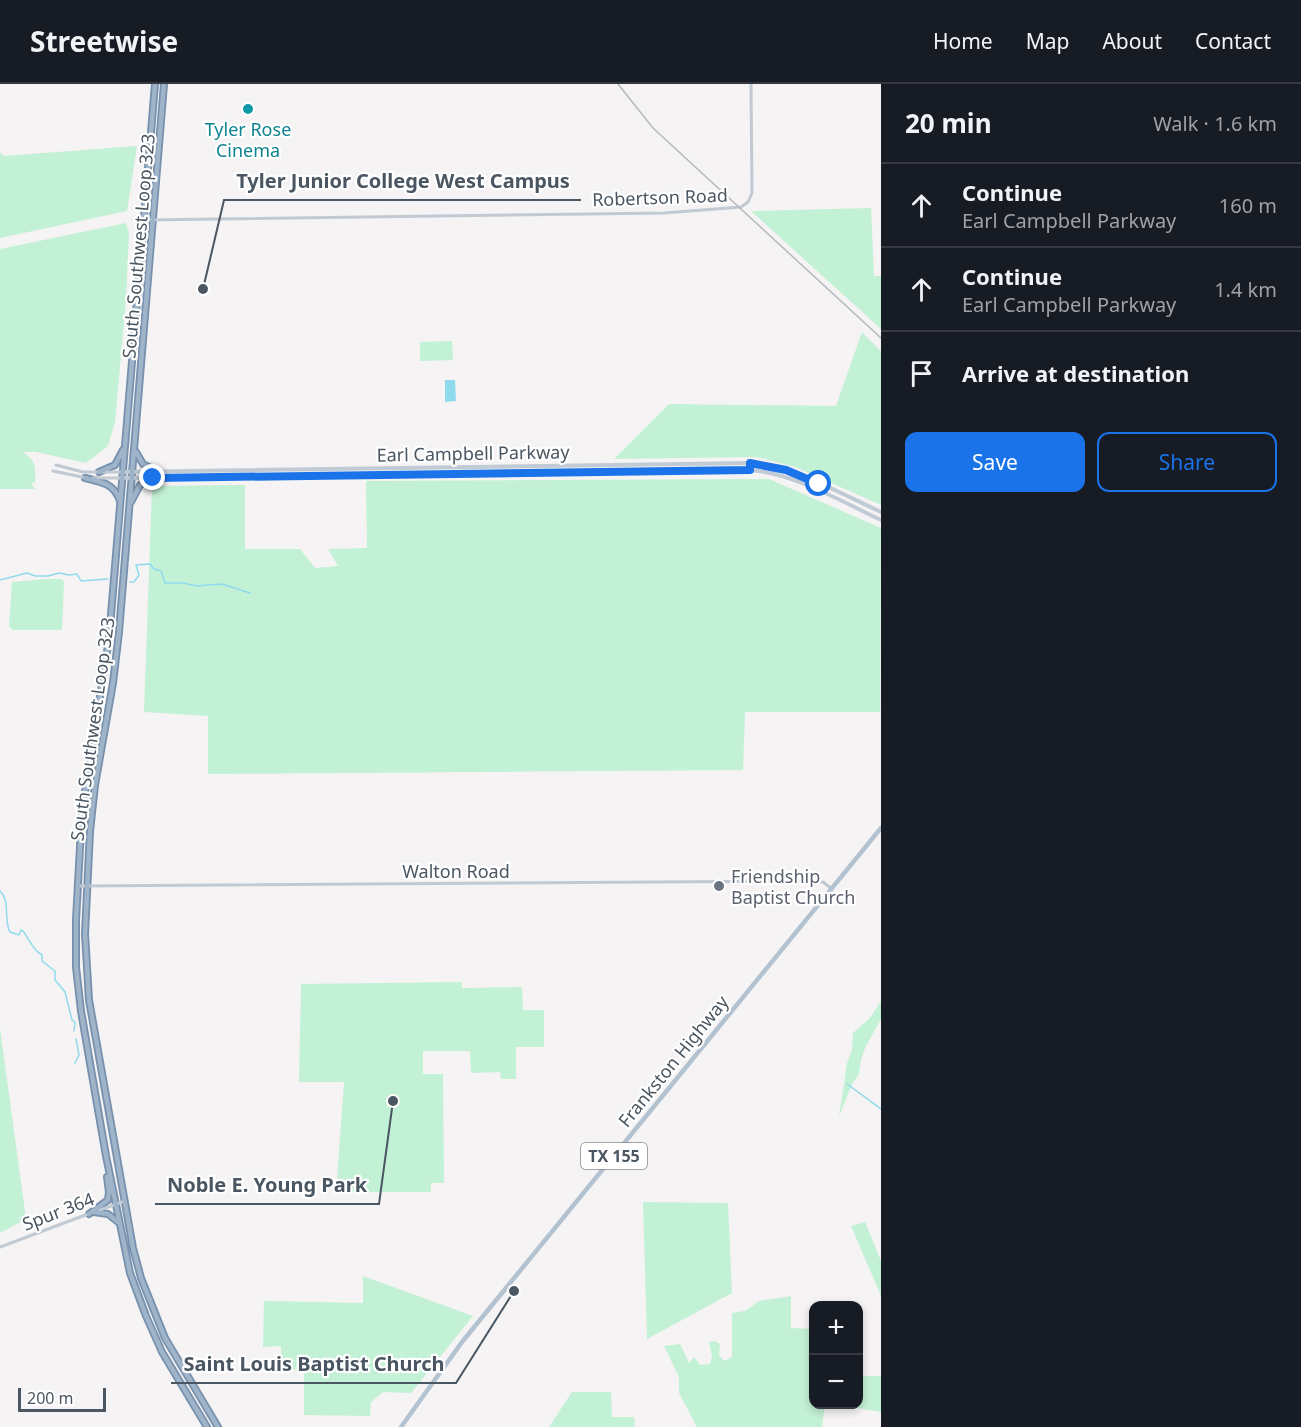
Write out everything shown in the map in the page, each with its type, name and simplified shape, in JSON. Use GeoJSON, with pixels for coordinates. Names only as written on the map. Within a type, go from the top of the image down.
{"type":"FeatureCollection","features":[{"type":"Feature","properties":{"kind":"highway","name":"South Southwest Loop 323"},"geometry":{"type":"LineString","coordinates":[[155,84],[106,666],[84,792],[76,943],[78,990],[106,1156],[135,1288],[163,1354],[207,1427]]}},
{"type":"Feature","properties":{"kind":"highway","name":"South Southwest Loop 323"},"geometry":{"type":"LineString","coordinates":[[164,84],[119,632],[113,683],[95,784],[87,886],[85,949],[90,1009],[141,1278],[160,1329],[218,1427]]}},
{"type":"Feature","properties":{"kind":"highway"},"geometry":{"type":"LineString","coordinates":[[99,472],[116,464],[126,442]]}},
{"type":"Feature","properties":{"kind":"highway"},"geometry":{"type":"LineString","coordinates":[[135,450],[143,464],[157,471]]}},
{"type":"Feature","properties":{"kind":"highway"},"geometry":{"type":"LineString","coordinates":[[85,478],[111,486],[121,506]]}},
{"type":"Feature","properties":{"kind":"highway"},"geometry":{"type":"LineString","coordinates":[[130,504],[141,485],[153,478]]}},
{"type":"Feature","properties":{"kind":"highway"},"geometry":{"type":"LineString","coordinates":[[111,615],[116,618],[119,632]]}},
{"type":"Feature","properties":{"kind":"highway"},"geometry":{"type":"LineString","coordinates":[[91,1213],[104,1204],[109,1197],[106,1156]]}},
{"type":"Feature","properties":{"kind":"highway"},"geometry":{"type":"LineString","coordinates":[[91,1213],[108,1214],[120,1225]]}},
{"type":"Feature","properties":{"kind":"highway"},"geometry":{"type":"LineString","coordinates":[[163,1354],[172,1352]]}},
{"type":"Feature","properties":{"kind":"main road","name":"Earl Campbell Parkway"},"geometry":{"type":"LineString","coordinates":[[123,472],[750,463],[786,470],[881,512]]}},
{"type":"Feature","properties":{"kind":"main road"},"geometry":{"type":"LineString","coordinates":[[750,463],[750,470]]}},
{"type":"Feature","properties":{"kind":"main road"},"geometry":{"type":"LineString","coordinates":[[531,466],[532,472]]}},
{"type":"Feature","properties":{"kind":"main road","name":"Earl Campbell Parkway"},"geometry":{"type":"LineString","coordinates":[[122,478],[750,470],[790,478],[881,520]]}},
{"type":"Feature","properties":{"kind":"main road","name":"Frankston Highway"},"geometry":{"type":"LineString","coordinates":[[400,1427],[457,1348],[881,828]]}},
{"type":"Feature","properties":{"kind":"street","name":"Robertson Road"},"geometry":{"type":"LineString","coordinates":[[144,220],[664,213],[739,207],[745,205],[751,198],[753,190],[751,84]]}},
{"type":"Feature","properties":{"kind":"street","name":"Earl Campbell Parkway"},"geometry":{"type":"LineString","coordinates":[[56,465],[73,470],[123,472]]}},
{"type":"Feature","properties":{"kind":"street","name":"Earl Campbell Parkway"},"geometry":{"type":"LineString","coordinates":[[53,471],[85,478],[122,478]]}},
{"type":"Feature","properties":{"kind":"street","name":"Walton Road"},"geometry":{"type":"LineString","coordinates":[[78,886],[807,881],[822,882],[832,889]]}},
{"type":"Feature","properties":{"kind":"street","name":"Spur 364"},"geometry":{"type":"LineString","coordinates":[[0,1247],[125,1201]]}},
{"type":"Feature","properties":{"kind":"green space"},"geometry":{"type":"Polygon","coordinates":[[[137,146],[127,211],[0,238],[0,152],[4,156],[137,146]]]}},
{"type":"Feature","properties":{"kind":"green space"},"geometry":{"type":"Polygon","coordinates":[[[871,208],[874,276],[881,276],[881,329],[751,211],[871,208]]]}},
{"type":"Feature","properties":{"kind":"green space"},"geometry":{"type":"Polygon","coordinates":[[[126,223],[129,233],[126,300],[115,422],[108,446],[86,463],[36,452],[23,452],[34,464],[35,483],[31,483],[35,489],[0,489],[0,249],[126,223]]]}},
{"type":"Feature","properties":{"kind":"green space"},"geometry":{"type":"Polygon","coordinates":[[[862,332],[881,351],[881,505],[795,467],[757,457],[614,459],[669,404],[836,406],[862,332]]]}},
{"type":"Feature","properties":{"kind":"green space"},"geometry":{"type":"Polygon","coordinates":[[[452,341],[453,360],[420,361],[420,342],[452,341]]]}},
{"type":"Feature","properties":{"kind":"green space"},"geometry":{"type":"Polygon","coordinates":[[[769,479],[881,528],[880,712],[745,712],[743,770],[208,774],[208,716],[144,712],[152,486],[245,485],[245,549],[300,549],[315,568],[338,566],[328,549],[367,548],[366,481],[769,479]]]}},
{"type":"Feature","properties":{"kind":"green space"},"geometry":{"type":"Polygon","coordinates":[[[62,579],[64,582],[62,630],[12,630],[9,626],[12,582],[62,579]]]}},
{"type":"Feature","properties":{"kind":"green space"},"geometry":{"type":"Polygon","coordinates":[[[462,982],[462,988],[522,987],[523,1010],[544,1010],[544,1047],[516,1047],[516,1079],[501,1079],[500,1072],[471,1073],[470,1051],[423,1051],[423,1074],[443,1074],[444,1183],[431,1183],[431,1192],[336,1192],[344,1082],[299,1082],[301,984],[462,982]]]}},
{"type":"Feature","properties":{"kind":"green space"},"geometry":{"type":"Polygon","coordinates":[[[881,1001],[881,1019],[866,1046],[859,1074],[852,1084],[839,1117],[847,1063],[852,1050],[853,1033],[869,1019],[881,1001]]]}},
{"type":"Feature","properties":{"kind":"green space"},"geometry":{"type":"Polygon","coordinates":[[[0,1028],[26,1219],[0,1233],[0,1028]]]}},
{"type":"Feature","properties":{"kind":"green space"},"geometry":{"type":"Polygon","coordinates":[[[643,1202],[728,1203],[732,1293],[647,1339],[643,1202]]]}},
{"type":"Feature","properties":{"kind":"green space"},"geometry":{"type":"Polygon","coordinates":[[[865,1222],[881,1261],[881,1296],[851,1226],[865,1222]]]}},
{"type":"Feature","properties":{"kind":"green space"},"geometry":{"type":"Polygon","coordinates":[[[363,1276],[473,1316],[411,1393],[383,1392],[371,1402],[370,1416],[304,1415],[304,1369],[282,1370],[281,1346],[263,1347],[264,1301],[363,1303],[363,1276]]]}},
{"type":"Feature","properties":{"kind":"green space"},"geometry":{"type":"Polygon","coordinates":[[[791,1296],[791,1328],[809,1329],[809,1409],[824,1409],[822,1427],[697,1427],[679,1393],[679,1377],[664,1346],[680,1344],[689,1363],[694,1357],[700,1365],[710,1364],[712,1356],[709,1342],[715,1341],[720,1344],[719,1355],[724,1361],[732,1357],[732,1313],[745,1311],[759,1301],[791,1296]]]}},
{"type":"Feature","properties":{"kind":"green space"},"geometry":{"type":"Polygon","coordinates":[[[863,1376],[881,1376],[881,1412],[863,1409],[863,1376]]]}},
{"type":"Feature","properties":{"kind":"green space"},"geometry":{"type":"Polygon","coordinates":[[[572,1392],[611,1392],[612,1417],[634,1417],[635,1427],[549,1427],[572,1392]]]}},
{"type":"Feature","properties":{"kind":"water"},"geometry":{"type":"Polygon","coordinates":[[[445,380],[455,380],[456,401],[445,402],[445,380]]]}},
{"type":"Feature","properties":{"kind":"waterway"},"geometry":{"type":"LineString","coordinates":[[130,582],[134,582],[139,575],[136,565],[150,564],[154,569],[161,571],[165,583],[197,586],[222,584],[250,593]]}},
{"type":"Feature","properties":{"kind":"waterway"},"geometry":{"type":"LineString","coordinates":[[0,580],[27,573],[35,576],[59,573],[77,574],[81,581],[108,579]]}},
{"type":"Feature","properties":{"kind":"waterway"},"geometry":{"type":"LineString","coordinates":[[0,891],[5,900],[10,932],[19,935],[21,930],[23,931],[33,947],[42,955],[42,961],[55,971],[55,980],[65,992],[72,1020],[75,1022],[74,1031]]}},
{"type":"Feature","properties":{"kind":"waterway"},"geometry":{"type":"LineString","coordinates":[[75,1063],[79,1055],[76,1039]]}},
{"type":"Feature","properties":{"kind":"waterway"},"geometry":{"type":"LineString","coordinates":[[847,1084],[881,1109]]}},
{"type":"Feature","properties":{"kind":"railway"},"geometry":{"type":"LineString","coordinates":[[618,84],[653,128],[881,338]]}},
{"type":"Feature","properties":{"kind":"place","name":"Tyler Rose Cinema"},"geometry":{"type":"Point","coordinates":[248,109]}},
{"type":"Feature","properties":{"kind":"place","name":"Tyler Junior College West Campus"},"geometry":{"type":"Point","coordinates":[203,289]}},
{"type":"Feature","properties":{"kind":"place","name":"Friendship Baptist Church"},"geometry":{"type":"Point","coordinates":[719,886]}},
{"type":"Feature","properties":{"kind":"place","name":"Noble E. Young Park"},"geometry":{"type":"Point","coordinates":[393,1101]}},
{"type":"Feature","properties":{"kind":"place","name":"Saint Louis Baptist Church"},"geometry":{"type":"Point","coordinates":[514,1291]}},
{"type":"Feature","properties":{"kind":"route"},"geometry":{"type":"LineString","coordinates":[[153,478],[750,470],[750,463],[786,470],[819,484]]}}]}
